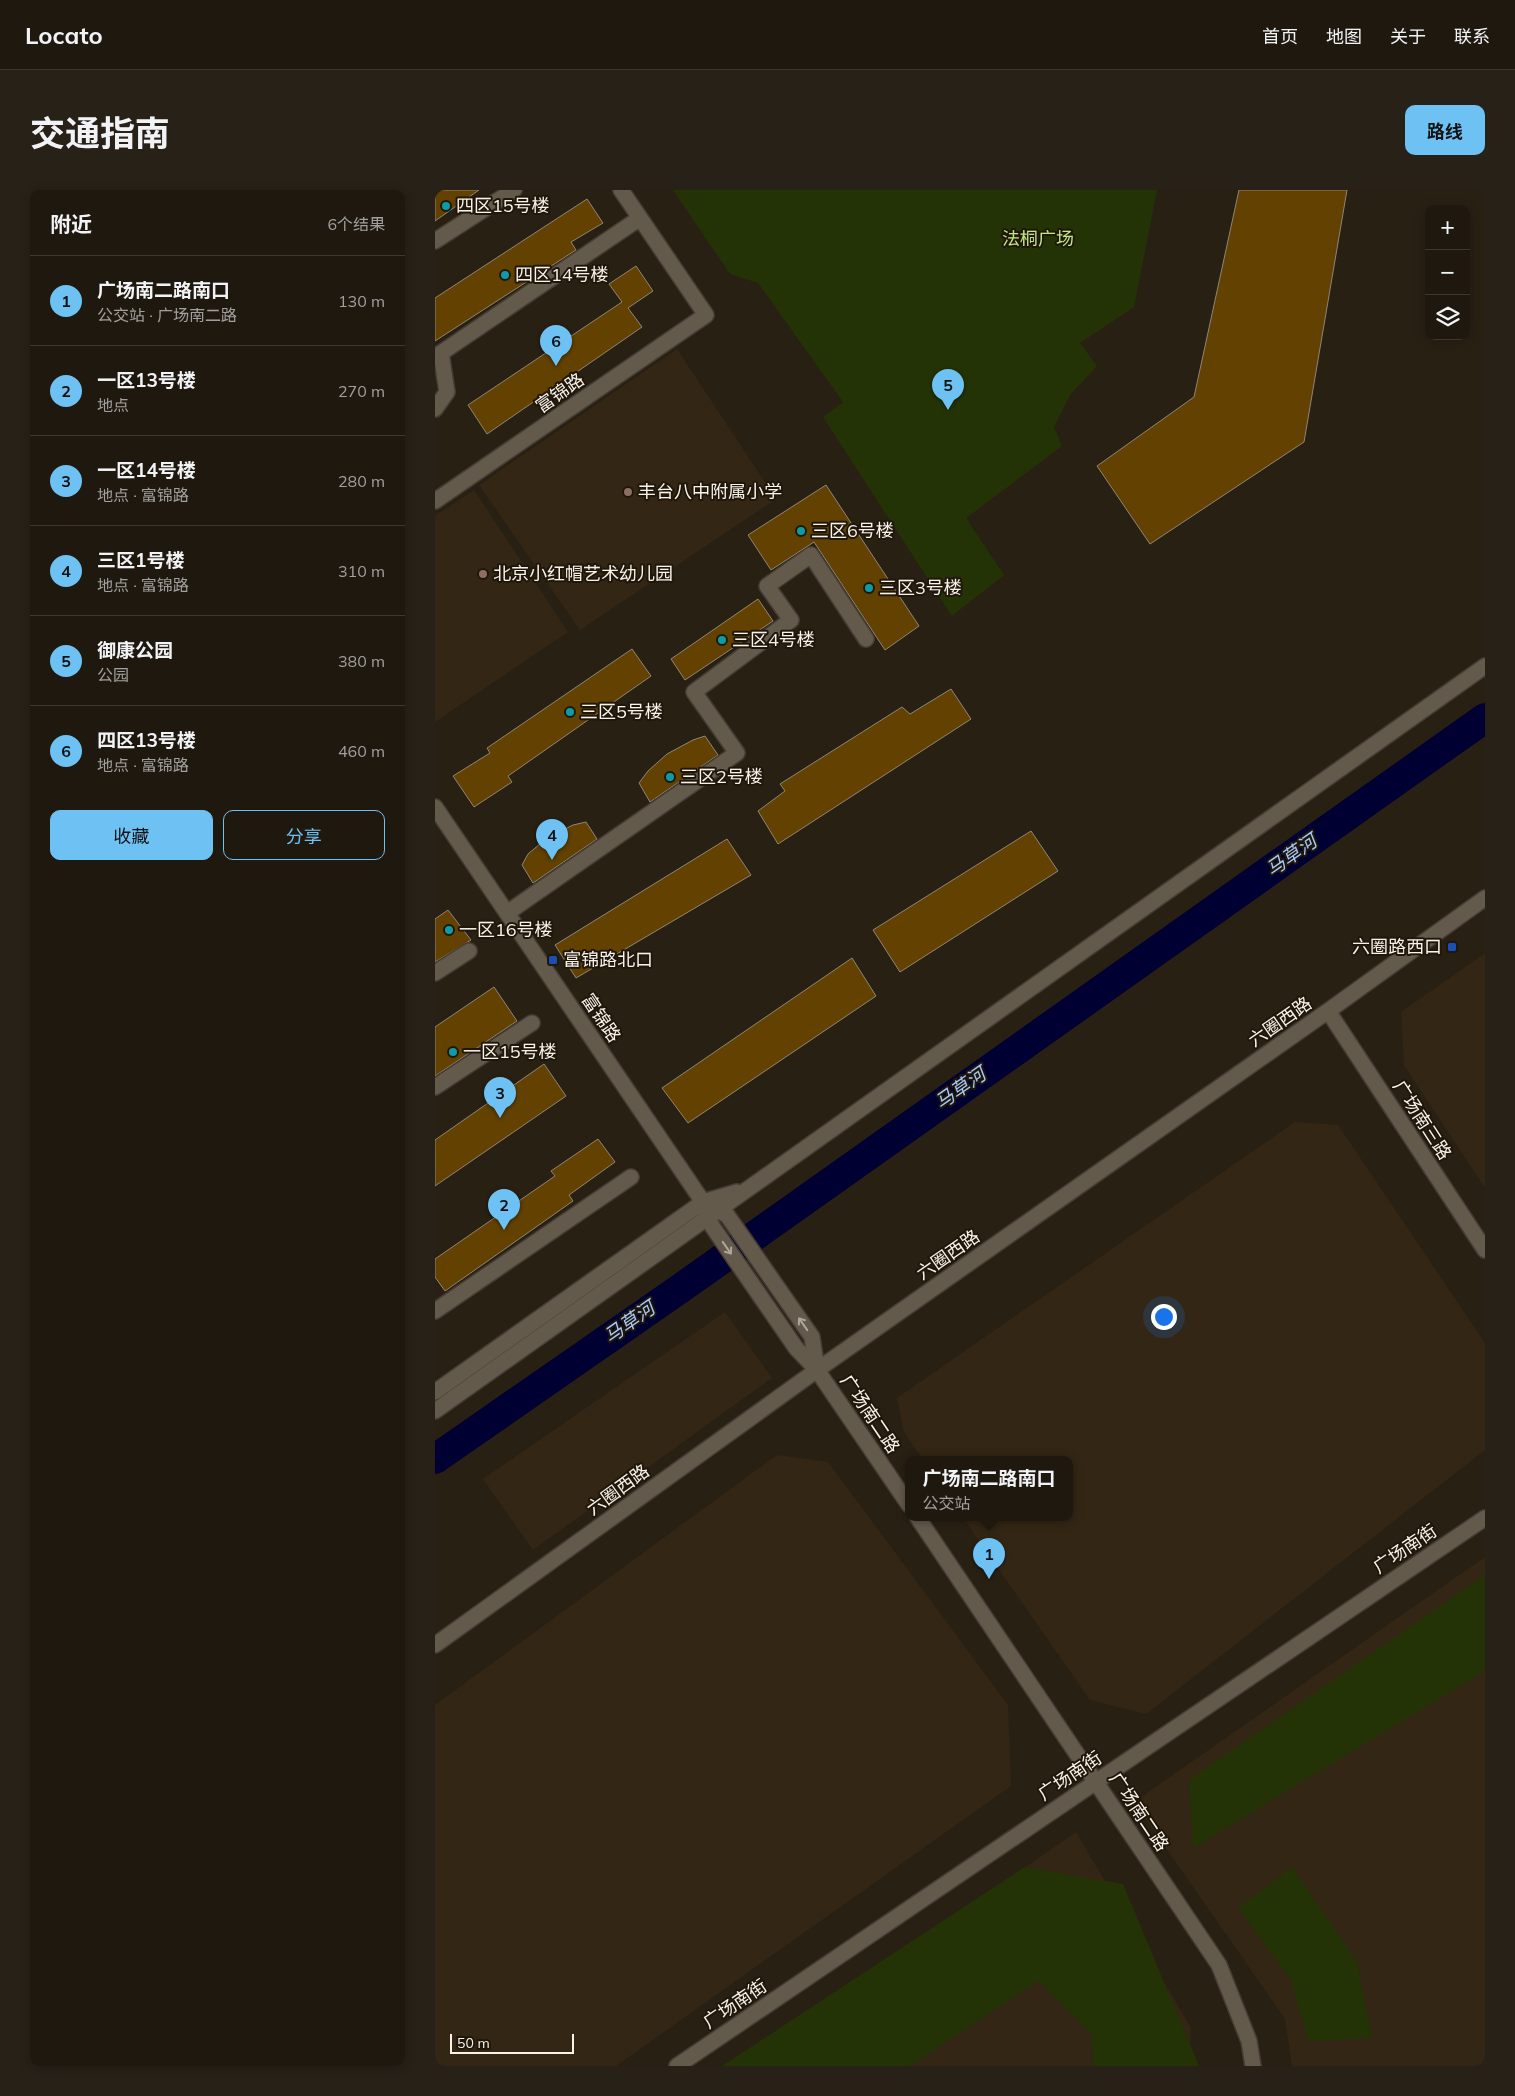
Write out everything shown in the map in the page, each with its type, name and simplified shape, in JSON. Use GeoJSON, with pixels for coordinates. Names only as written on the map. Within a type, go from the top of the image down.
{"type":"FeatureCollection","features":[{"type":"Feature","properties":{"kind":"street"},"geometry":{"type":"LineString","coordinates":[[435,241],[514,190]]}},
{"type":"Feature","properties":{"kind":"street"},"geometry":{"type":"LineString","coordinates":[[435,408],[447,392],[441,353],[640,218],[621,190]]}},
{"type":"Feature","properties":{"kind":"street","name":"富锦路"},"geometry":{"type":"LineString","coordinates":[[435,502],[706,315],[640,218]]}},
{"type":"Feature","properties":{"kind":"street"},"geometry":{"type":"LineString","coordinates":[[507,913],[737,753],[694,692],[791,620],[767,586],[811,555],[866,639]]}},
{"type":"Feature","properties":{"kind":"street"},"geometry":{"type":"LineString","coordinates":[[435,1411],[716,1217],[748,1189],[1485,666]]}},
{"type":"Feature","properties":{"kind":"street","name":"富锦路"},"geometry":{"type":"LineString","coordinates":[[435,807],[440,826],[507,913],[703,1202],[758,1260],[812,1337],[817,1370]]}},
{"type":"Feature","properties":{"kind":"street","name":"六圈西路"},"geometry":{"type":"LineString","coordinates":[[435,1645],[817,1370],[1327,1012],[1485,898]]}},
{"type":"Feature","properties":{"kind":"street"},"geometry":{"type":"LineString","coordinates":[[435,973],[469,951]]}},
{"type":"Feature","properties":{"kind":"street","name":"广场南三路"},"geometry":{"type":"LineString","coordinates":[[1327,1012],[1485,1250]]}},
{"type":"Feature","properties":{"kind":"street"},"geometry":{"type":"LineString","coordinates":[[435,1087],[532,1023]]}},
{"type":"Feature","properties":{"kind":"street"},"geometry":{"type":"LineString","coordinates":[[435,1311],[631,1177]]}},
{"type":"Feature","properties":{"kind":"street"},"geometry":{"type":"LineString","coordinates":[[435,1392],[703,1202],[748,1189]]}},
{"type":"Feature","properties":{"kind":"street","name":"富锦路"},"geometry":{"type":"LineString","coordinates":[[716,1217],[743,1270],[796,1348],[817,1370]]}},
{"type":"Feature","properties":{"kind":"street","name":"广场南二路"},"geometry":{"type":"LineString","coordinates":[[817,1370],[905,1499]]}},
{"type":"Feature","properties":{"kind":"street","name":"广场南街"},"geometry":{"type":"LineString","coordinates":[[677,2066],[1485,1518]]}},
{"type":"Feature","properties":{"kind":"street","name":"广场南二路"},"geometry":{"type":"LineString","coordinates":[[920,1521],[1219,1965],[1249,2041],[1253,2066]]}},
{"type":"Feature","properties":{"kind":"shaded area","name":"丰台八中附属小学"},"geometry":{"type":"Polygon","coordinates":[[[677,349],[776,499],[580,630],[479,485],[677,349]]]}},
{"type":"Feature","properties":{"kind":"shaded area","name":"北京小红帽艺术幼儿园"},"geometry":{"type":"Polygon","coordinates":[[[474,490],[568,632],[435,722],[435,516],[474,490]]]}},
{"type":"Feature","properties":{"kind":"shaded area"},"geometry":{"type":"Polygon","coordinates":[[[1485,953],[1485,1188],[1404,1065],[1401,1012],[1485,953]]]}},
{"type":"Feature","properties":{"kind":"shaded area"},"geometry":{"type":"Polygon","coordinates":[[[1295,1122],[1338,1125],[1485,1343],[1485,1450],[1146,1714],[1090,1700],[965,1521],[1073,1521],[1073,1456],[920,1456],[904,1432],[897,1398],[1295,1122]]]}},
{"type":"Feature","properties":{"kind":"shaded area"},"geometry":{"type":"Polygon","coordinates":[[[725,1312],[772,1378],[533,1550],[483,1479],[725,1312]]]}},
{"type":"Feature","properties":{"kind":"shaded area"},"geometry":{"type":"Polygon","coordinates":[[[777,1455],[828,1462],[1008,1705],[1011,1786],[616,2066],[435,2066],[435,1705],[777,1455]]]}},
{"type":"Feature","properties":{"kind":"shaded area"},"geometry":{"type":"Polygon","coordinates":[[[1485,1557],[1485,2066],[1292,2066],[1285,2019],[1134,1802],[1485,1557]]]}},
{"type":"Feature","properties":{"kind":"shaded area"},"geometry":{"type":"Polygon","coordinates":[[[1076,1832],[1191,2028],[1189,2066],[739,2066],[1076,1832]]]}},
{"type":"Feature","properties":{"kind":"green space","name":"法桐广场"},"geometry":{"type":"Polygon","coordinates":[[[673,190],[1157,190],[1134,307],[1080,343],[1097,366],[1070,395],[1054,427],[1062,446],[966,518],[1004,575],[952,616],[823,417],[843,402],[758,283],[730,274],[673,190]]]}},
{"type":"Feature","properties":{"kind":"green space"},"geometry":{"type":"Polygon","coordinates":[[[1485,1575],[1485,1671],[1193,1848],[1189,1780],[1485,1575]]]}},
{"type":"Feature","properties":{"kind":"green space"},"geometry":{"type":"Polygon","coordinates":[[[1025,1867],[1123,1884],[1199,2066],[1094,2066],[1091,2033],[1038,1981],[910,2066],[722,2066],[1025,1867]]]}},
{"type":"Feature","properties":{"kind":"green space"},"geometry":{"type":"Polygon","coordinates":[[[1292,1867],[1357,1962],[1372,2038],[1308,2041],[1291,1980],[1238,1908],[1292,1867]]]}},
{"type":"Feature","properties":{"kind":"building","name":"四区15号楼"},"geometry":{"type":"Polygon","coordinates":[[[435,190],[479,190],[435,221],[435,190]]]}},
{"type":"Feature","properties":{"kind":"building"},"geometry":{"type":"Polygon","coordinates":[[[1239,190],[1347,190],[1304,442],[1150,544],[1097,466],[1194,397],[1239,190]]]}},
{"type":"Feature","properties":{"kind":"building","name":"四区14号楼"},"geometry":{"type":"Polygon","coordinates":[[[587,199],[603,223],[571,242],[576,250],[435,341],[435,298],[587,199]]]}},
{"type":"Feature","properties":{"kind":"building"},"geometry":{"type":"Polygon","coordinates":[[[636,266],[653,291],[628,308],[642,327],[487,434],[468,405],[622,302],[609,284],[636,266]]]}},
{"type":"Feature","properties":{"kind":"building"},"geometry":{"type":"Polygon","coordinates":[[[826,485],[919,626],[885,650],[814,542],[771,570],[748,535],[826,485]]]}},
{"type":"Feature","properties":{"kind":"building","name":"三区4号楼"},"geometry":{"type":"Polygon","coordinates":[[[758,599],[773,621],[685,680],[671,659],[758,599]]]}},
{"type":"Feature","properties":{"kind":"building","name":"三区5号楼"},"geometry":{"type":"Polygon","coordinates":[[[632,649],[651,676],[508,776],[512,782],[474,807],[453,776],[490,753],[487,748],[632,649]]]}},
{"type":"Feature","properties":{"kind":"building"},"geometry":{"type":"Polygon","coordinates":[[[951,689],[971,719],[778,844],[758,811],[785,791],[780,784],[902,707],[910,714],[951,689]]]}},
{"type":"Feature","properties":{"kind":"building","name":"三区2号楼"},"geometry":{"type":"Polygon","coordinates":[[[705,736],[718,755],[650,802],[639,783],[648,771],[667,754],[693,740],[705,736]]]}},
{"type":"Feature","properties":{"kind":"building"},"geometry":{"type":"Polygon","coordinates":[[[586,822],[597,839],[533,883],[522,865],[528,854],[547,838],[573,825],[586,822]]]}},
{"type":"Feature","properties":{"kind":"building"},"geometry":{"type":"Polygon","coordinates":[[[1031,831],[1058,871],[900,972],[873,930],[1031,831]]]}},
{"type":"Feature","properties":{"kind":"building"},"geometry":{"type":"Polygon","coordinates":[[[727,839],[751,875],[576,978],[555,945],[727,839]]]}},
{"type":"Feature","properties":{"kind":"building","name":"一区16号楼"},"geometry":{"type":"Polygon","coordinates":[[[448,910],[471,940],[435,962],[435,919],[448,910]]]}},
{"type":"Feature","properties":{"kind":"building"},"geometry":{"type":"Polygon","coordinates":[[[852,958],[876,996],[688,1123],[662,1088],[852,958]]]}},
{"type":"Feature","properties":{"kind":"building","name":"一区15号楼"},"geometry":{"type":"Polygon","coordinates":[[[494,987],[517,1021],[435,1076],[435,1027],[494,987]]]}},
{"type":"Feature","properties":{"kind":"building"},"geometry":{"type":"Polygon","coordinates":[[[544,1064],[566,1096],[435,1186],[435,1140],[544,1064]]]}},
{"type":"Feature","properties":{"kind":"building"},"geometry":{"type":"Polygon","coordinates":[[[598,1139],[615,1162],[569,1195],[573,1201],[445,1291],[435,1277],[435,1259],[555,1176],[551,1171],[598,1139]]]}},
{"type":"Feature","properties":{"kind":"waterway","name":"马草河"},"geometry":{"type":"LineString","coordinates":[[435,1459],[681,1288],[1485,718]]}},
{"type":"Feature","properties":{"kind":"place","name":"四区15号楼"},"geometry":{"type":"Point","coordinates":[446,206]}},
{"type":"Feature","properties":{"kind":"place","name":"四区14号楼"},"geometry":{"type":"Point","coordinates":[505,275]}},
{"type":"Feature","properties":{"kind":"place","name":"四区13号楼"},"geometry":{"type":"Point","coordinates":[556,366]}},
{"type":"Feature","properties":{"kind":"place","name":"御康公园"},"geometry":{"type":"Point","coordinates":[948,410]}},
{"type":"Feature","properties":{"kind":"place","name":"丰台八中附属小学"},"geometry":{"type":"Point","coordinates":[628,492]}},
{"type":"Feature","properties":{"kind":"place","name":"三区6号楼"},"geometry":{"type":"Point","coordinates":[801,531]}},
{"type":"Feature","properties":{"kind":"place","name":"北京小红帽艺术幼儿园"},"geometry":{"type":"Point","coordinates":[483,574]}},
{"type":"Feature","properties":{"kind":"place","name":"三区3号楼"},"geometry":{"type":"Point","coordinates":[869,588]}},
{"type":"Feature","properties":{"kind":"place","name":"三区4号楼"},"geometry":{"type":"Point","coordinates":[722,640]}},
{"type":"Feature","properties":{"kind":"place","name":"三区5号楼"},"geometry":{"type":"Point","coordinates":[570,712]}},
{"type":"Feature","properties":{"kind":"place","name":"三区2号楼"},"geometry":{"type":"Point","coordinates":[670,777]}},
{"type":"Feature","properties":{"kind":"place","name":"三区1号楼"},"geometry":{"type":"Point","coordinates":[552,860]}},
{"type":"Feature","properties":{"kind":"place","name":"一区16号楼"},"geometry":{"type":"Point","coordinates":[449,930]}},
{"type":"Feature","properties":{"kind":"place","name":"六圈路西口"},"geometry":{"type":"Point","coordinates":[1452,947]}},
{"type":"Feature","properties":{"kind":"place","name":"富锦路北口"},"geometry":{"type":"Point","coordinates":[553,960]}},
{"type":"Feature","properties":{"kind":"place","name":"一区15号楼"},"geometry":{"type":"Point","coordinates":[453,1052]}},
{"type":"Feature","properties":{"kind":"place","name":"一区14号楼"},"geometry":{"type":"Point","coordinates":[500,1118]}},
{"type":"Feature","properties":{"kind":"place","name":"一区13号楼"},"geometry":{"type":"Point","coordinates":[504,1230]}},
{"type":"Feature","properties":{"kind":"place","name":"广场南二路南口"},"geometry":{"type":"Point","coordinates":[989,1579]}}]}
